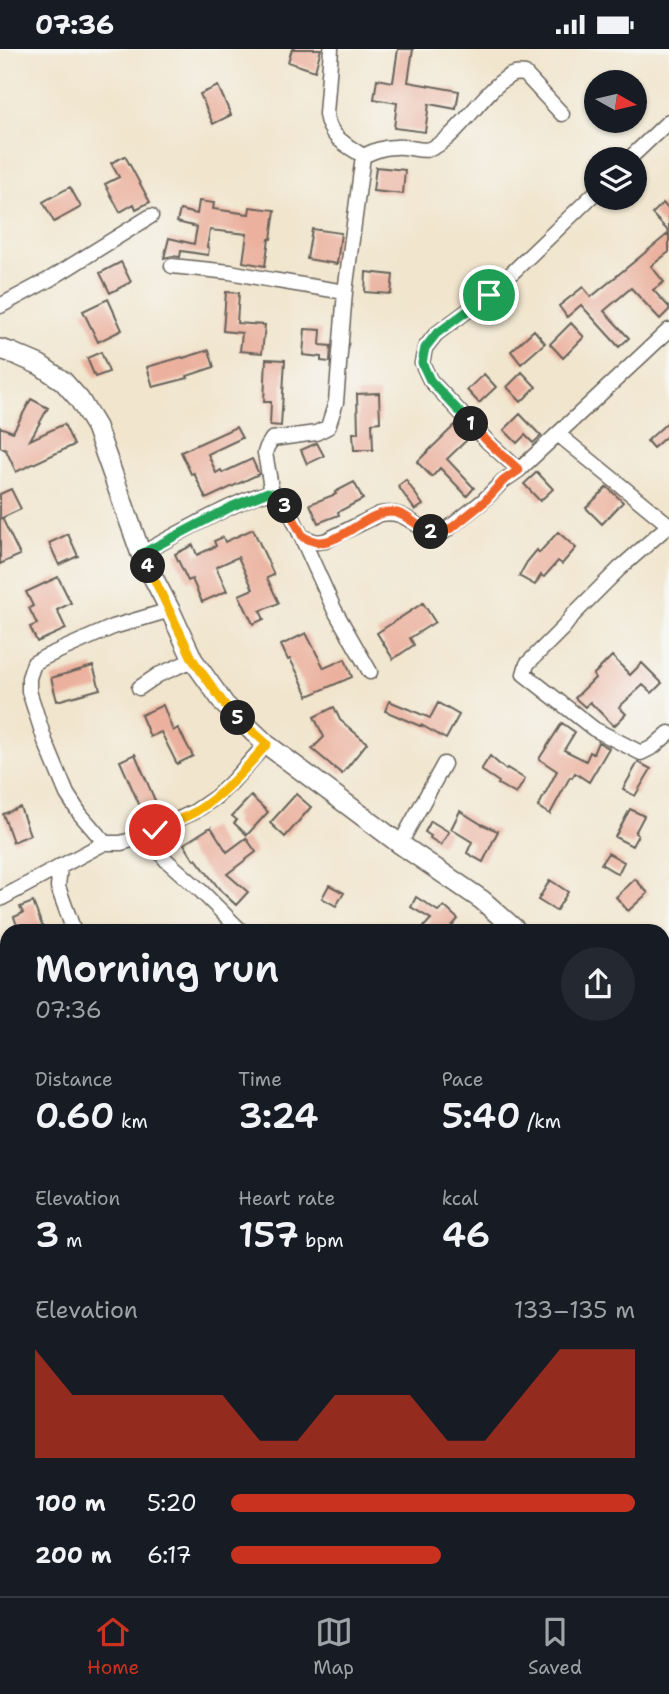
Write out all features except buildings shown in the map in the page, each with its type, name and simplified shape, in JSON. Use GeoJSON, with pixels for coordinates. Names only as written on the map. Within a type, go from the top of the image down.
{"type":"FeatureCollection","features":[{"type":"Feature","properties":{"kind":"street"},"geometry":{"type":"LineString","coordinates":[[331,49],[327,124],[331,133],[363,156]]}},
{"type":"Feature","properties":{"kind":"street"},"geometry":{"type":"LineString","coordinates":[[363,156],[397,146],[419,151],[434,148],[510,75],[525,74],[562,114]]}},
{"type":"Feature","properties":{"kind":"street"},"geometry":{"type":"LineString","coordinates":[[642,147],[669,121]]}},
{"type":"Feature","properties":{"kind":"street"},"geometry":{"type":"LineString","coordinates":[[272,493],[265,453],[272,439],[316,433],[328,427],[336,402],[345,292],[363,156]]}},
{"type":"Feature","properties":{"kind":"street"},"geometry":{"type":"LineString","coordinates":[[519,470],[488,442],[430,380],[422,363],[425,348],[436,334],[489,295],[584,204]]}},
{"type":"Feature","properties":{"kind":"street"},"geometry":{"type":"LineString","coordinates":[[0,306],[50,279],[150,216]]}},
{"type":"Feature","properties":{"kind":"street"},"geometry":{"type":"LineString","coordinates":[[172,266],[230,272],[345,292]]}},
{"type":"Feature","properties":{"kind":"street"},"geometry":{"type":"LineString","coordinates":[[303,537],[316,542],[325,541],[387,513],[399,513],[429,532],[444,532],[484,502],[503,481],[559,435],[669,330]]}},
{"type":"Feature","properties":{"kind":"street"},"geometry":{"type":"LineString","coordinates":[[0,349],[40,365],[63,381],[79,399],[96,427],[141,554],[193,660],[225,705],[267,744],[400,844],[482,900],[509,924]]}},
{"type":"Feature","properties":{"kind":"street"},"geometry":{"type":"LineString","coordinates":[[559,435],[669,525],[573,615],[527,664],[524,674],[594,729],[641,753],[669,733]]}},
{"type":"Feature","properties":{"kind":"street"},"geometry":{"type":"LineString","coordinates":[[141,554],[233,506],[263,493],[272,493],[293,518],[334,608],[370,673]]}},
{"type":"Feature","properties":{"kind":"street"},"geometry":{"type":"LineString","coordinates":[[105,843],[67,795],[45,741],[29,691],[29,678],[34,663],[45,657],[113,627],[170,610]]}},
{"type":"Feature","properties":{"kind":"street"},"geometry":{"type":"LineString","coordinates":[[139,688],[158,675],[193,660]]}},
{"type":"Feature","properties":{"kind":"street"},"geometry":{"type":"LineString","coordinates":[[0,899],[105,843],[121,843],[138,838],[194,812],[216,797],[267,744]]}},
{"type":"Feature","properties":{"kind":"street"},"geometry":{"type":"LineString","coordinates":[[400,844],[444,764]]}},
{"type":"Feature","properties":{"kind":"street"},"geometry":{"type":"LineString","coordinates":[[155,830],[158,850],[166,860],[234,924]]}},
{"type":"Feature","properties":{"kind":"street"},"geometry":{"type":"LineString","coordinates":[[60,866],[58,887],[71,924]]}},
{"type":"Feature","properties":{"kind":"route"},"geometry":{"type":"LineString","coordinates":[[155,830],[194,812],[216,797],[267,744],[225,705],[193,660],[141,554],[233,506],[268,492],[280,500],[303,537],[316,542],[337,536],[380,514],[393,512],[429,532],[444,532],[453,527],[484,502],[503,481],[519,470],[488,442],[430,380],[422,363],[425,348],[436,334],[489,295]]}}]}
